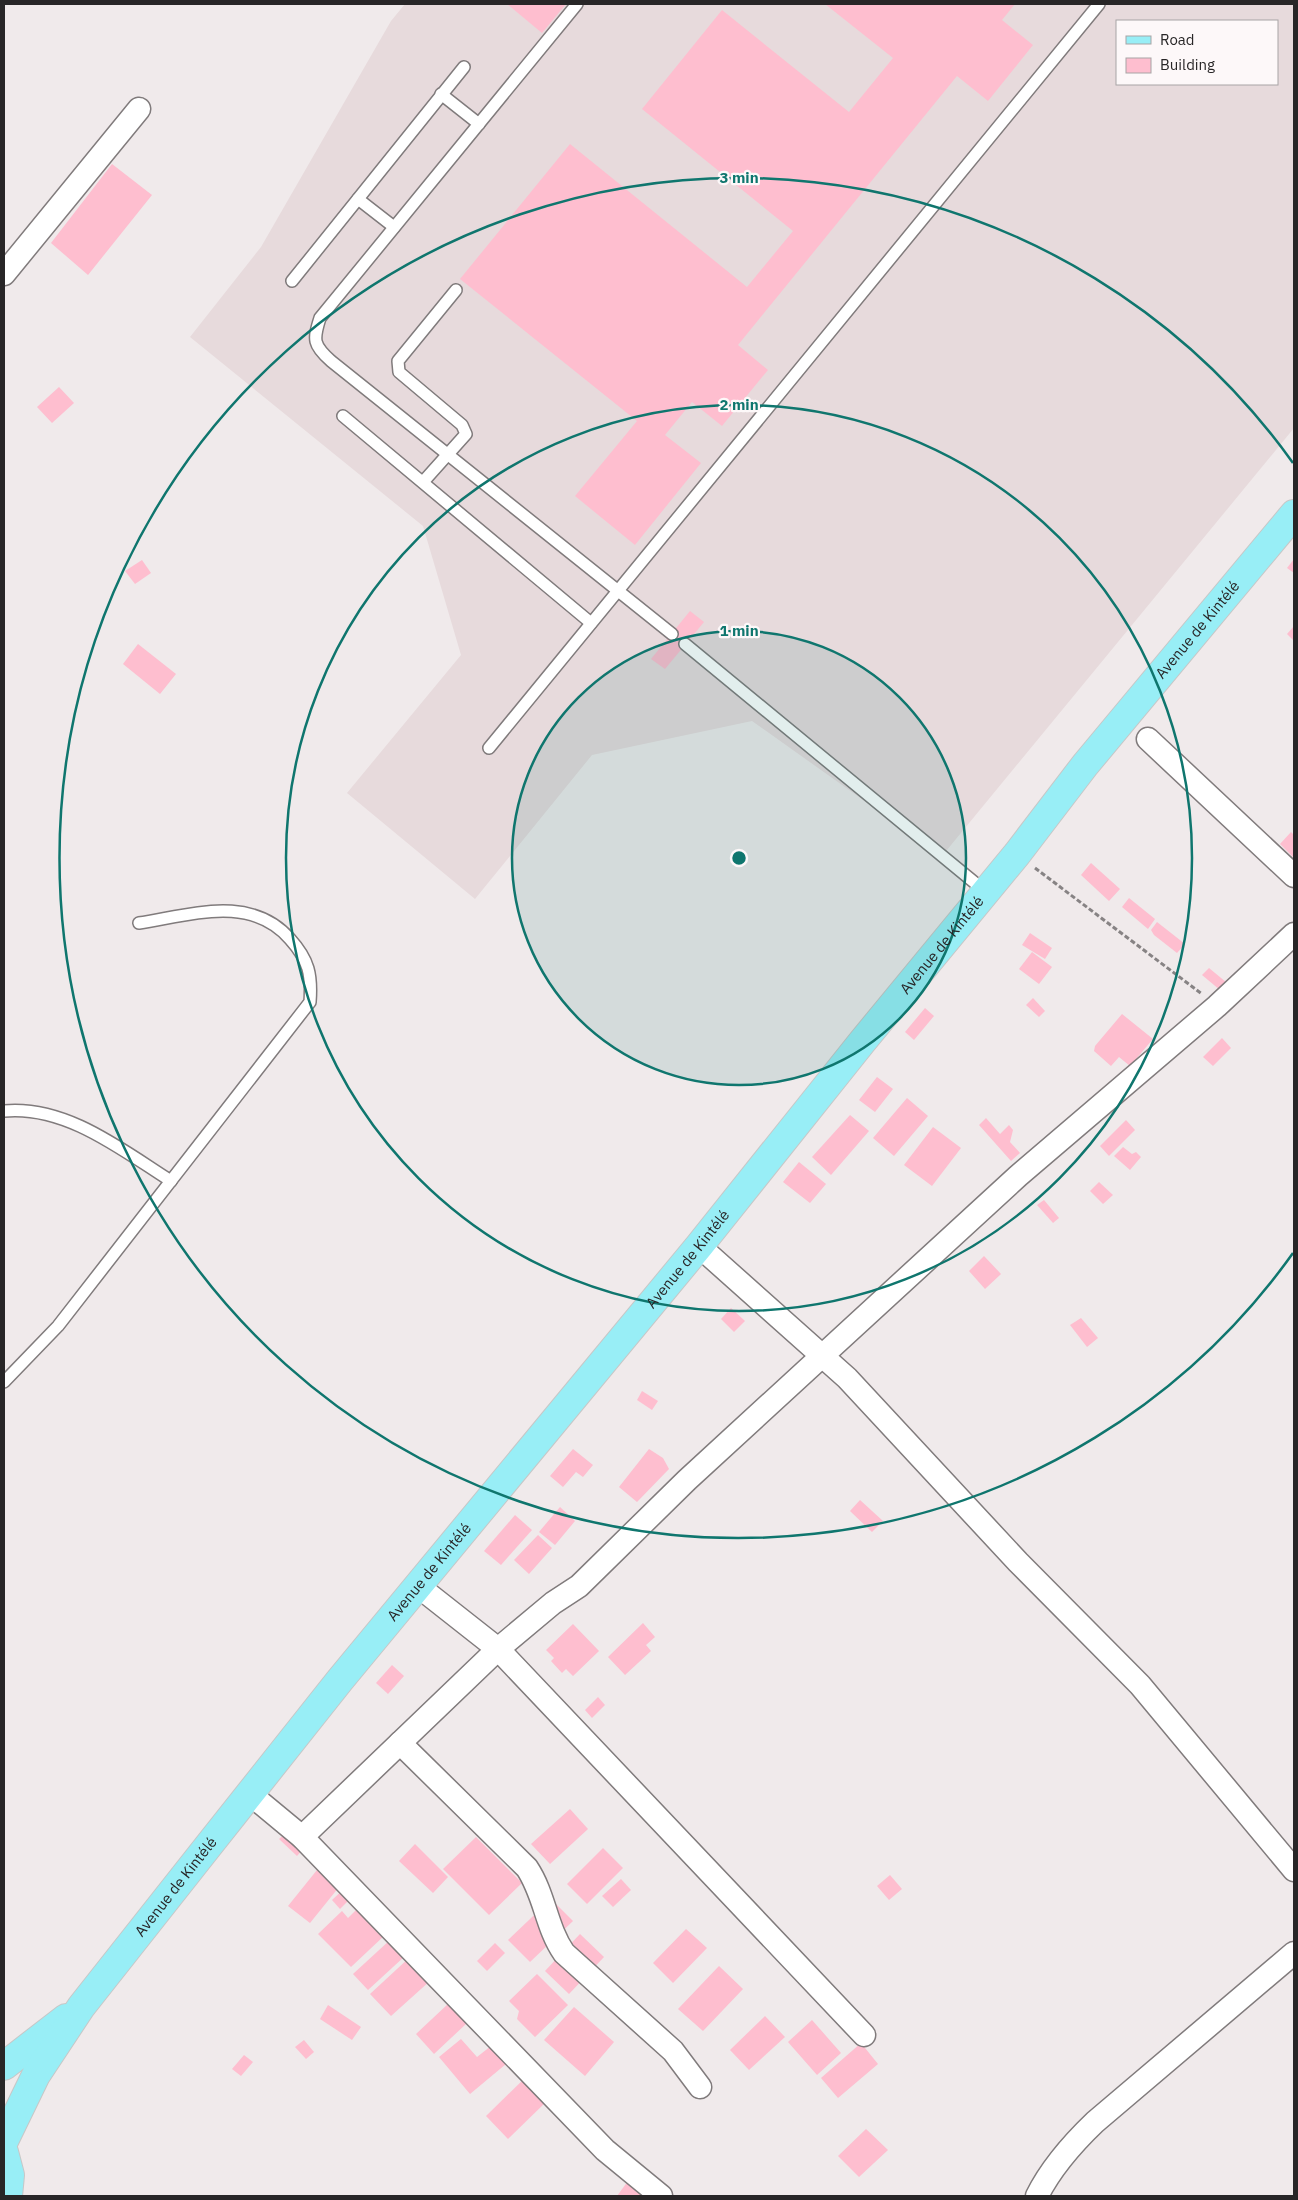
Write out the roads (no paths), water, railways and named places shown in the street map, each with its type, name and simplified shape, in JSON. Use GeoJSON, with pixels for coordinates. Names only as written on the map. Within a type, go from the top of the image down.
{"type":"FeatureCollection","features":[{"type":"Feature","properties":{"kind":"main road","name":"Avenue de Kintélé"},"geometry":{"type":"LineString","coordinates":[[4,2141],[36,2075],[81,2007],[418,1586],[699,1246],[862,1042],[1017,854],[1085,765],[1294,514]]}},
{"type":"Feature","properties":{"kind":"main road","name":"Avenue de Kintélé"},"geometry":{"type":"LineString","coordinates":[[4,2066],[81,2007]]}},
{"type":"Feature","properties":{"kind":"main road"},"geometry":{"type":"LineString","coordinates":[[4,2152],[10,2175],[8,2196]]}},
{"type":"Feature","properties":{"kind":"street"},"geometry":{"type":"LineString","coordinates":[[4,274],[139,109]]}},
{"type":"Feature","properties":{"kind":"street"},"geometry":{"type":"LineString","coordinates":[[1148,739],[1294,876]]}},
{"type":"Feature","properties":{"kind":"street"},"geometry":{"type":"LineString","coordinates":[[302,1837],[498,1649],[553,1603],[579,1586],[686,1480],[1018,1176],[1217,1006],[1294,934]]}},
{"type":"Feature","properties":{"kind":"street"},"geometry":{"type":"LineString","coordinates":[[699,1246],[847,1378],[1018,1562],[1140,1685],[1294,1870]]}},
{"type":"Feature","properties":{"kind":"street"},"geometry":{"type":"LineString","coordinates":[[418,1586],[498,1649],[864,2035]]}},
{"type":"Feature","properties":{"kind":"street"},"geometry":{"type":"LineString","coordinates":[[400,1743],[527,1868],[538,1884],[556,1941],[564,1953],[673,2051],[700,2087]]}},
{"type":"Feature","properties":{"kind":"street"},"geometry":{"type":"LineString","coordinates":[[250,1794],[302,1837],[605,2150],[661,2196]]}},
{"type":"Feature","properties":{"kind":"street"},"geometry":{"type":"LineString","coordinates":[[1037,2196],[1043,2183],[1073,2143],[1095,2122],[1294,1953]]}},
{"type":"Feature","properties":{"kind":"lane"},"geometry":{"type":"LineString","coordinates":[[577,4],[320,318],[314,335],[318,349],[672,634]]}},
{"type":"Feature","properties":{"kind":"lane"},"geometry":{"type":"LineString","coordinates":[[489,748],[1099,4]]}},
{"type":"Feature","properties":{"kind":"lane"},"geometry":{"type":"LineString","coordinates":[[292,281],[464,67]]}},
{"type":"Feature","properties":{"kind":"lane"},"geometry":{"type":"LineString","coordinates":[[441,94],[479,124]]}},
{"type":"Feature","properties":{"kind":"lane"},"geometry":{"type":"LineString","coordinates":[[358,198],[394,227]]}},
{"type":"Feature","properties":{"kind":"lane"},"geometry":{"type":"LineString","coordinates":[[423,482],[466,434],[462,425],[405,379],[399,372],[398,361],[456,290]]}},
{"type":"Feature","properties":{"kind":"lane"},"geometry":{"type":"LineString","coordinates":[[343,416],[591,623]]}},
{"type":"Feature","properties":{"kind":"lane"},"geometry":{"type":"LineString","coordinates":[[685,644],[986,892]]}},
{"type":"Feature","properties":{"kind":"lane"},"geometry":{"type":"LineString","coordinates":[[4,1382],[58,1326],[310,1002],[312,979],[300,951],[284,932],[264,917],[242,911],[218,911],[139,923]]}},
{"type":"Feature","properties":{"kind":"lane"},"geometry":{"type":"LineString","coordinates":[[4,1111],[38,1112],[61,1118],[99,1136],[171,1180]]}}]}
